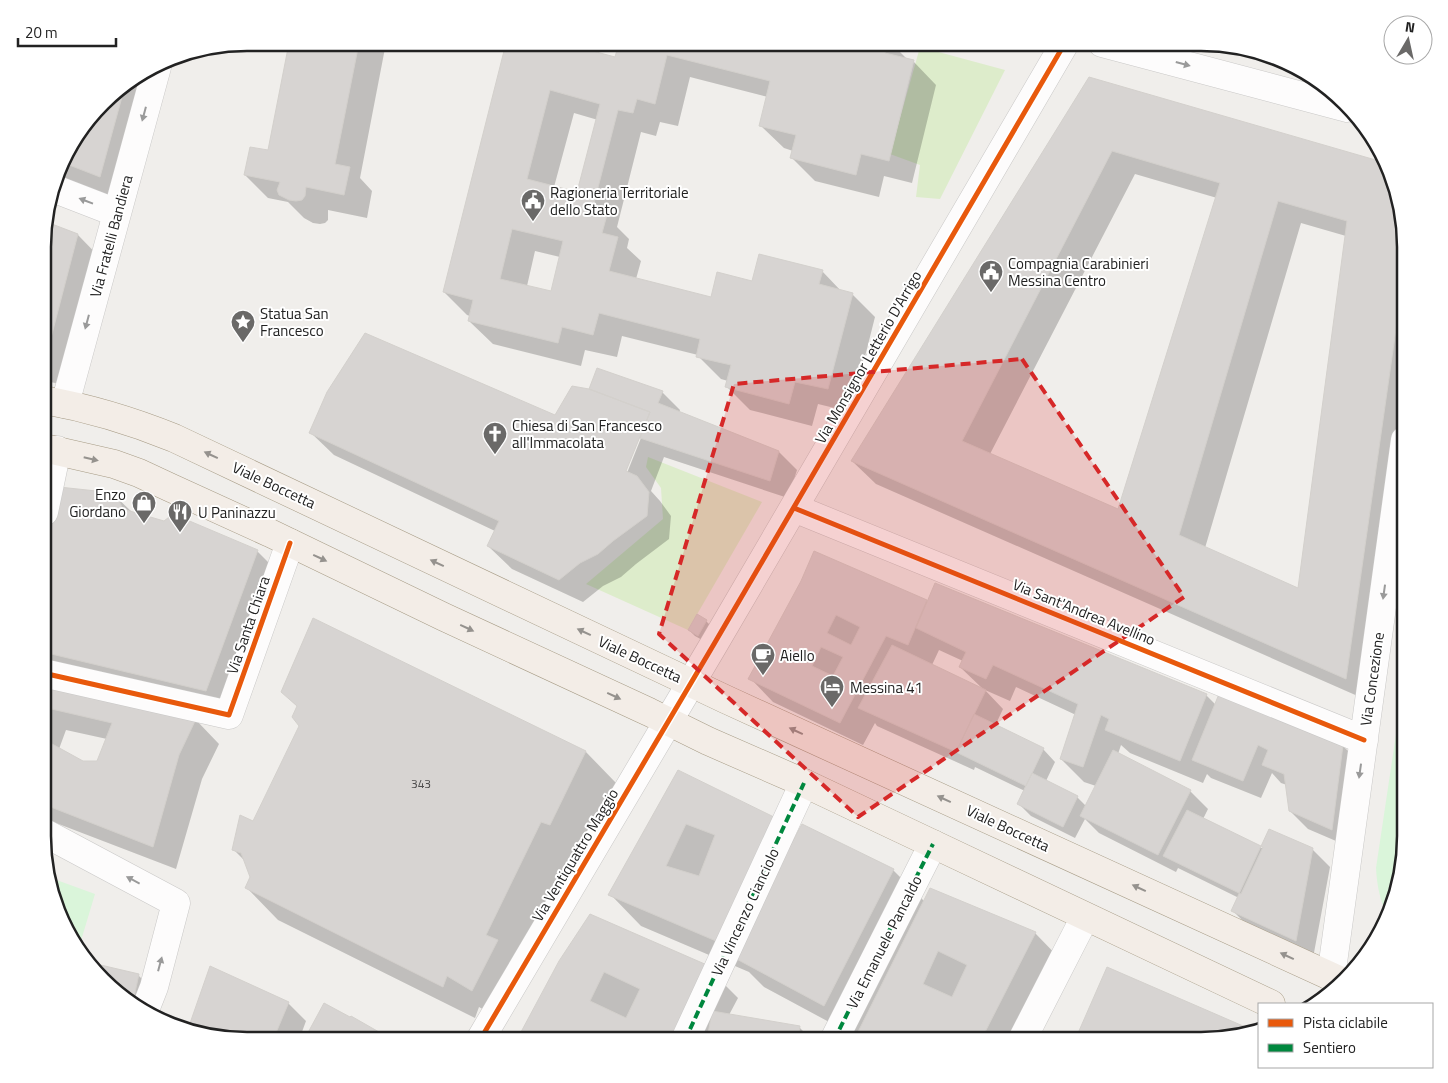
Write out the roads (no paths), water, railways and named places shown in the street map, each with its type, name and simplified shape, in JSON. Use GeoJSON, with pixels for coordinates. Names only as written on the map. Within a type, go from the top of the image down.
{"type":"FeatureCollection","features":[{"type":"Feature","properties":{"kind":"main road","name":"Viale Boccetta"},"geometry":{"type":"LineString","coordinates":[[54,402],[122,419],[174,438],[691,683],[1335,978]]}},
{"type":"Feature","properties":{"kind":"main road"},"geometry":{"type":"LineString","coordinates":[[51,449],[114,464],[139,473],[668,722],[934,844],[1269,1003]]}},
{"type":"Feature","properties":{"kind":"street","name":"Via Monsignor Letterio D'Arrigo"},"geometry":{"type":"LineString","coordinates":[[691,683],[1060,51]]}},
{"type":"Feature","properties":{"kind":"street"},"geometry":{"type":"LineString","coordinates":[[1132,51],[1335,105]]}},
{"type":"Feature","properties":{"kind":"street","name":"Via Fratelli Bandiera"},"geometry":{"type":"LineString","coordinates":[[54,402],[118,213],[155,75]]}},
{"type":"Feature","properties":{"kind":"street"},"geometry":{"type":"LineString","coordinates":[[60,191],[118,213]]}},
{"type":"Feature","properties":{"kind":"street","name":"Via Concezione"},"geometry":{"type":"LineString","coordinates":[[1336,977],[1364,740],[1397,499]]}},
{"type":"Feature","properties":{"kind":"street","name":"Via Sant'Andrea Avellino"},"geometry":{"type":"LineString","coordinates":[[794,508],[1364,740]]}},
{"type":"Feature","properties":{"kind":"street","name":"Via Santa Chiara"},"geometry":{"type":"LineString","coordinates":[[51,674],[229,715],[290,543]]}},
{"type":"Feature","properties":{"kind":"street","name":"Via Ventiquattro Maggio"},"geometry":{"type":"LineString","coordinates":[[485,1032],[691,683]]}},
{"type":"Feature","properties":{"kind":"street","name":"Via Vincenzo Cianciolo"},"geometry":{"type":"LineString","coordinates":[[689,1032],[804,784]]}},
{"type":"Feature","properties":{"kind":"street"},"geometry":{"type":"LineString","coordinates":[[51,836],[176,903],[154,987],[147,1004]]}},
{"type":"Feature","properties":{"kind":"street","name":"Via Emanuele Pancaldo"},"geometry":{"type":"LineString","coordinates":[[838,1032],[934,844]]}},
{"type":"Feature","properties":{"kind":"street"},"geometry":{"type":"LineString","coordinates":[[1026,1032],[1085,917]]}},
{"type":"Feature","properties":{"kind":"place","name":"Ragioneria Territoriale dello Stato"},"geometry":{"type":"Point","coordinates":[533,222]}},
{"type":"Feature","properties":{"kind":"place","name":"Compagnia Carabinieri Messina Centro"},"geometry":{"type":"Point","coordinates":[991,293]}},
{"type":"Feature","properties":{"kind":"place","name":"Statua San Francesco"},"geometry":{"type":"Point","coordinates":[243,343]}},
{"type":"Feature","properties":{"kind":"place","name":"Chiesa di San Francesco all'Immacolata"},"geometry":{"type":"Point","coordinates":[495,455]}},
{"type":"Feature","properties":{"kind":"place","name":"Enzo Giordano"},"geometry":{"type":"Point","coordinates":[144,524]}},
{"type":"Feature","properties":{"kind":"place","name":"U Paninazzu"},"geometry":{"type":"Point","coordinates":[180,533]}},
{"type":"Feature","properties":{"kind":"place","name":"Aiello"},"geometry":{"type":"Point","coordinates":[763,676]}},
{"type":"Feature","properties":{"kind":"place","name":"Messina 41"},"geometry":{"type":"Point","coordinates":[832,708]}}]}
